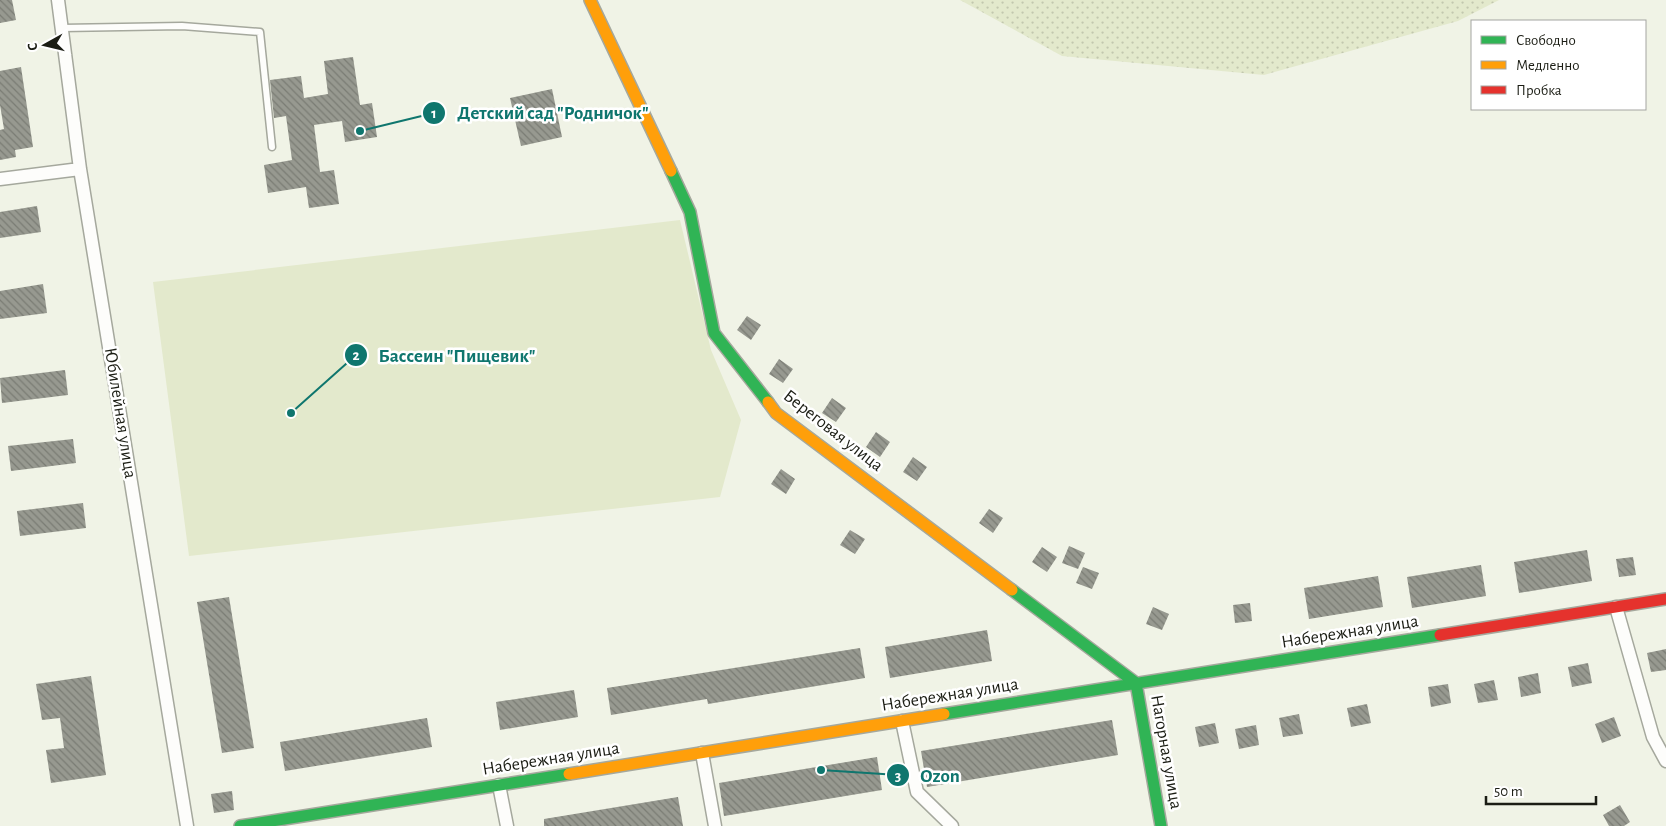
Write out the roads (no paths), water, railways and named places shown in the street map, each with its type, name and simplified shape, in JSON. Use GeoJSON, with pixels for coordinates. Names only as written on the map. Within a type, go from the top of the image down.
{"type":"FeatureCollection","features":[{"type":"Feature","properties":{"kind":"street","name":"Юбилейная улица"},"geometry":{"type":"LineString","coordinates":[[58,0],[80,169],[187,826]]}},
{"type":"Feature","properties":{"kind":"street","name":"Береговая улица"},"geometry":{"type":"LineString","coordinates":[[590,0],[690,212],[714,333],[776,413],[1136,683]]}},
{"type":"Feature","properties":{"kind":"street"},"geometry":{"type":"LineString","coordinates":[[0,179],[80,169]]}},
{"type":"Feature","properties":{"kind":"street","name":"Набережная улица"},"geometry":{"type":"LineString","coordinates":[[240,826],[1666,599]]}},
{"type":"Feature","properties":{"kind":"street"},"geometry":{"type":"LineString","coordinates":[[1616,607],[1653,737],[1666,761]]}},
{"type":"Feature","properties":{"kind":"street","name":"Нагорная улица"},"geometry":{"type":"LineString","coordinates":[[1136,683],[1161,826]]}},
{"type":"Feature","properties":{"kind":"street"},"geometry":{"type":"LineString","coordinates":[[902,721],[917,792],[952,826]]}},
{"type":"Feature","properties":{"kind":"street"},"geometry":{"type":"LineString","coordinates":[[702,753],[716,826]]}},
{"type":"Feature","properties":{"kind":"street"},"geometry":{"type":"LineString","coordinates":[[499,785],[507,826]]}},
{"type":"Feature","properties":{"kind":"lane"},"geometry":{"type":"LineString","coordinates":[[62,28],[182,26],[260,32],[272,147]]}},
{"type":"Feature","properties":{"kind":"place","name":"Детский сад \"Родничок\""},"geometry":{"type":"Point","coordinates":[360,131]}},
{"type":"Feature","properties":{"kind":"place","name":"Бассеин \"Пищевик\""},"geometry":{"type":"Point","coordinates":[291,413]}},
{"type":"Feature","properties":{"kind":"place","name":"Ozon"},"geometry":{"type":"Point","coordinates":[821,770]}}]}
